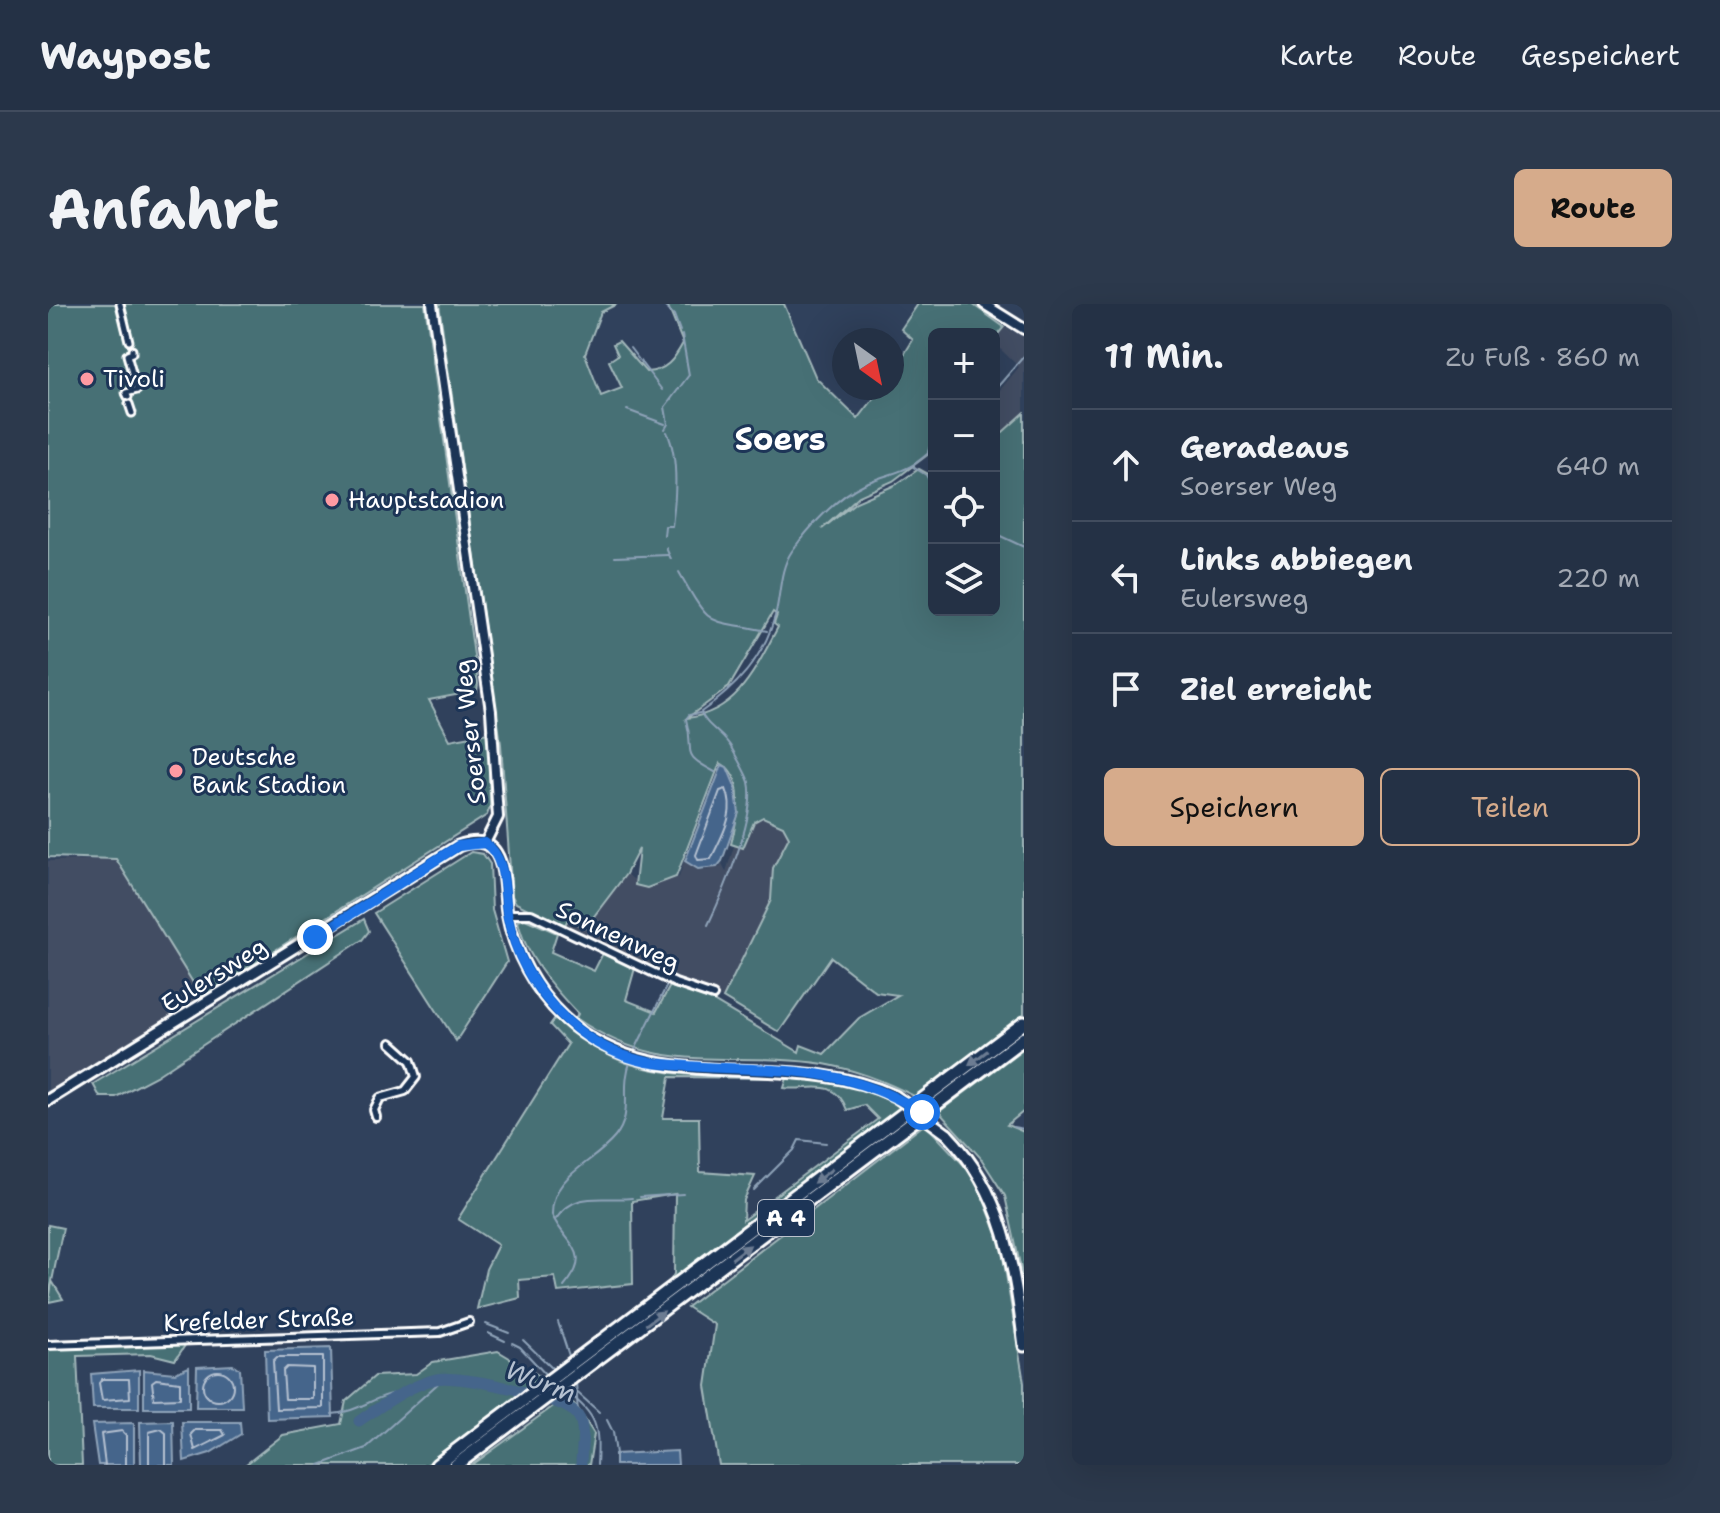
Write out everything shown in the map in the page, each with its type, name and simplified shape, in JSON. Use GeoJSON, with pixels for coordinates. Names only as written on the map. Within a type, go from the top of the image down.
{"type":"FeatureCollection","features":[{"type":"Feature","properties":{"kind":"highway","name":"A 4"},"geometry":{"type":"LineString","coordinates":[[676,1295],[1024,1023]]}},
{"type":"Feature","properties":{"kind":"highway","name":"A 4"},"geometry":{"type":"LineString","coordinates":[[456,1465],[676,1295],[1024,1038]]}},
{"type":"Feature","properties":{"kind":"highway","name":"A 4"},"geometry":{"type":"LineString","coordinates":[[437,1465],[522,1411]]}},
{"type":"Feature","properties":{"kind":"main road"},"geometry":{"type":"LineString","coordinates":[[485,843],[500,861],[507,914],[525,967],[554,1008],[588,1037],[634,1059],[685,1068],[817,1072],[849,1078],[895,1096],[922,1112],[947,1134],[974,1165],[999,1212],[1013,1264],[1024,1346]]}},
{"type":"Feature","properties":{"kind":"main road","name":"Eulersweg"},"geometry":{"type":"LineString","coordinates":[[48,1100],[458,846],[485,843]]}},
{"type":"Feature","properties":{"kind":"street"},"geometry":{"type":"LineString","coordinates":[[120,304],[129,341]]}},
{"type":"Feature","properties":{"kind":"street","name":"Soerser Weg"},"geometry":{"type":"LineString","coordinates":[[432,304],[492,721],[498,817],[485,843]]}},
{"type":"Feature","properties":{"kind":"street"},"geometry":{"type":"LineString","coordinates":[[984,304],[1024,329]]}},
{"type":"Feature","properties":{"kind":"street"},"geometry":{"type":"LineString","coordinates":[[128,397],[126,393],[137,390],[127,355],[132,350]]}},
{"type":"Feature","properties":{"kind":"street"},"geometry":{"type":"LineString","coordinates":[[129,404],[132,413]]}},
{"type":"Feature","properties":{"kind":"street","name":"Sonnenweg"},"geometry":{"type":"LineString","coordinates":[[507,914],[531,914],[675,983],[713,996]]}},
{"type":"Feature","properties":{"kind":"street"},"geometry":{"type":"LineString","coordinates":[[376,1117],[374,1110],[380,1098],[405,1091],[416,1077],[411,1061],[391,1043]]}},
{"type":"Feature","properties":{"kind":"street","name":"Krefelder Straße"},"geometry":{"type":"LineString","coordinates":[[48,1345],[440,1332],[469,1322]]}},
{"type":"Feature","properties":{"kind":"shaded area"},"geometry":{"type":"Polygon","coordinates":[[[1004,327],[1024,337],[1024,413],[1000,435],[1000,390],[1019,367],[1000,349],[1000,333],[1004,327]]]}},
{"type":"Feature","properties":{"kind":"shaded area"},"geometry":{"type":"Polygon","coordinates":[[[763,816],[783,826],[789,837],[773,868],[771,899],[723,998],[637,963],[564,927],[568,919],[585,927],[626,874],[646,888],[679,877],[684,861],[700,871],[720,867],[722,863],[726,872],[743,817],[754,822],[763,816]]]}},
{"type":"Feature","properties":{"kind":"shaded area"},"geometry":{"type":"Polygon","coordinates":[[[116,859],[202,997],[48,1091],[48,861],[116,859]]]}},
{"type":"Feature","properties":{"kind":"green space"},"geometry":{"type":"Polygon","coordinates":[[[48,304],[425,304],[478,684],[477,691],[429,700],[450,740],[488,733],[490,806],[487,815],[202,997],[116,859],[48,857],[48,304]]]}},
{"type":"Feature","properties":{"kind":"green space"},"geometry":{"type":"Polygon","coordinates":[[[439,304],[617,304],[601,312],[585,354],[601,396],[622,388],[609,361],[618,355],[613,344],[619,341],[646,372],[664,367],[676,355],[683,343],[667,304],[784,304],[816,378],[832,394],[832,400],[839,400],[858,419],[873,400],[904,400],[904,355],[913,340],[902,328],[918,304],[972,304],[1004,327],[1000,332],[1000,328],[928,328],[928,455],[893,481],[859,496],[822,529],[856,502],[895,485],[919,469],[928,474],[928,616],[1000,616],[1000,435],[1024,413],[1024,1015],[916,1097],[872,1077],[824,1064],[697,1058],[638,1049],[608,1037],[576,1018],[578,1014],[550,983],[534,959],[518,921],[525,919],[557,933],[551,952],[594,971],[603,953],[635,968],[626,1000],[656,1012],[671,984],[708,998],[799,1052],[801,1045],[824,1054],[859,1018],[898,995],[876,992],[831,957],[779,1032],[723,998],[771,900],[773,868],[789,837],[783,826],[763,817],[754,822],[743,848],[731,844],[738,812],[737,789],[729,769],[720,763],[676,877],[647,888],[635,885],[639,849],[626,874],[585,928],[568,919],[564,927],[516,903],[512,896],[501,744],[439,304]],[[773,612],[729,687],[687,718],[720,707],[743,686],[778,627],[774,624],[777,615],[773,612]]]}},
{"type":"Feature","properties":{"kind":"green space"},"geometry":{"type":"Polygon","coordinates":[[[471,852],[483,854],[490,864],[492,910],[507,962],[456,1041],[374,913],[471,852]]]}},
{"type":"Feature","properties":{"kind":"green space"},"geometry":{"type":"Polygon","coordinates":[[[364,919],[369,931],[362,940],[156,1076],[116,1097],[100,1097],[93,1084],[364,919]]]}},
{"type":"Feature","properties":{"kind":"green space"},"geometry":{"type":"Polygon","coordinates":[[[555,1018],[607,1055],[627,1063],[696,1075],[800,1078],[834,1082],[868,1092],[902,1108],[669,1283],[674,1274],[675,1194],[632,1201],[633,1284],[558,1292],[555,1277],[519,1280],[520,1298],[477,1309],[486,1269],[498,1245],[458,1219],[568,1044],[550,1025],[555,1018]],[[670,1077],[663,1118],[699,1118],[700,1172],[755,1176],[744,1200],[743,1220],[878,1119],[864,1105],[847,1110],[842,1099],[828,1089],[784,1088],[787,1078],[670,1077]]]}},
{"type":"Feature","properties":{"kind":"green space"},"geometry":{"type":"Polygon","coordinates":[[[1024,1048],[1024,1111],[1007,1125],[1024,1132],[1024,1283],[1005,1196],[980,1157],[939,1112],[1024,1048]]]}},
{"type":"Feature","properties":{"kind":"green space"},"geometry":{"type":"Polygon","coordinates":[[[925,1124],[975,1177],[1001,1244],[1024,1383],[1024,1465],[719,1465],[706,1386],[715,1325],[687,1307],[925,1124]]]}},
{"type":"Feature","properties":{"kind":"green space"},"geometry":{"type":"Polygon","coordinates":[[[48,1225],[63,1228],[52,1281],[63,1299],[49,1302],[52,1282],[48,1297],[48,1225]]]}},
{"type":"Feature","properties":{"kind":"green space"},"geometry":{"type":"Polygon","coordinates":[[[186,1344],[175,1360],[151,1354],[77,1356],[82,1465],[48,1465],[48,1349],[186,1344]]]}},
{"type":"Feature","properties":{"kind":"green space"},"geometry":{"type":"Polygon","coordinates":[[[498,1351],[543,1378],[426,1465],[245,1465],[283,1435],[341,1424],[346,1401],[375,1376],[416,1374],[433,1362],[498,1351]]]}},
{"type":"Feature","properties":{"kind":"green space"},"geometry":{"type":"Polygon","coordinates":[[[566,1397],[577,1407],[594,1434],[589,1465],[472,1465],[566,1397]]]}},
{"type":"Feature","properties":{"kind":"water"},"geometry":{"type":"Polygon","coordinates":[[[722,765],[727,767],[735,786],[739,813],[722,861],[717,867],[698,869],[685,861],[722,765]]]}},
{"type":"Feature","properties":{"kind":"water"},"geometry":{"type":"Polygon","coordinates":[[[331,1348],[333,1417],[267,1419],[265,1350],[331,1348]]]}},
{"type":"Feature","properties":{"kind":"water"},"geometry":{"type":"Polygon","coordinates":[[[233,1365],[240,1369],[242,1407],[196,1407],[197,1367],[233,1365]]]}},
{"type":"Feature","properties":{"kind":"water"},"geometry":{"type":"Polygon","coordinates":[[[189,1367],[189,1408],[144,1408],[144,1370],[175,1373],[189,1367]]]}},
{"type":"Feature","properties":{"kind":"water"},"geometry":{"type":"Polygon","coordinates":[[[139,1370],[139,1408],[93,1408],[91,1374],[139,1370]]]}},
{"type":"Feature","properties":{"kind":"water"},"geometry":{"type":"Polygon","coordinates":[[[173,1421],[174,1465],[141,1465],[140,1422],[173,1421]]]}},
{"type":"Feature","properties":{"kind":"water"},"geometry":{"type":"Polygon","coordinates":[[[182,1422],[240,1422],[241,1434],[210,1453],[184,1461],[182,1422]]]}},
{"type":"Feature","properties":{"kind":"water"},"geometry":{"type":"Polygon","coordinates":[[[134,1423],[134,1465],[98,1465],[92,1424],[134,1423]]]}},
{"type":"Feature","properties":{"kind":"water"},"geometry":{"type":"Polygon","coordinates":[[[677,1451],[678,1465],[615,1465],[615,1454],[677,1451]]]}},
{"type":"Feature","properties":{"kind":"waterway"},"geometry":{"type":"LineString","coordinates":[[662,304],[674,315],[680,331]]}},
{"type":"Feature","properties":{"kind":"waterway"},"geometry":{"type":"LineString","coordinates":[[665,429],[668,424],[665,407],[689,375],[682,335]]}},
{"type":"Feature","properties":{"kind":"waterway"},"geometry":{"type":"LineString","coordinates":[[630,348],[662,390]]}},
{"type":"Feature","properties":{"kind":"waterway"},"geometry":{"type":"LineString","coordinates":[[1000,384],[1024,356]]}},
{"type":"Feature","properties":{"kind":"waterway"},"geometry":{"type":"LineString","coordinates":[[627,410],[665,424]]}},
{"type":"Feature","properties":{"kind":"waterway"},"geometry":{"type":"LineString","coordinates":[[664,536],[665,526],[672,526],[675,490],[675,466],[667,432]]}},
{"type":"Feature","properties":{"kind":"waterway"},"geometry":{"type":"LineString","coordinates":[[708,925],[737,854],[750,797],[749,782],[732,749],[701,712],[726,693],[756,659],[775,616],[788,558],[807,532],[834,504],[854,489],[908,468],[928,453]]}},
{"type":"Feature","properties":{"kind":"waterway"},"geometry":{"type":"LineString","coordinates":[[913,467],[928,478]]}},
{"type":"Feature","properties":{"kind":"waterway"},"geometry":{"type":"LineString","coordinates":[[1000,536],[1024,547]]}},
{"type":"Feature","properties":{"kind":"waterway"},"geometry":{"type":"LineString","coordinates":[[666,548],[671,559]]}},
{"type":"Feature","properties":{"kind":"waterway"},"geometry":{"type":"LineString","coordinates":[[615,557],[668,555]]}},
{"type":"Feature","properties":{"kind":"waterway"},"geometry":{"type":"LineString","coordinates":[[679,572],[699,605],[713,619],[767,631]]}},
{"type":"Feature","properties":{"kind":"waterway"},"geometry":{"type":"LineString","coordinates":[[700,713],[689,715],[686,719],[690,752],[696,760],[715,772]]}},
{"type":"Feature","properties":{"kind":"waterway"},"geometry":{"type":"LineString","coordinates":[[633,1054],[668,983]]}},
{"type":"Feature","properties":{"kind":"waterway"},"geometry":{"type":"LineString","coordinates":[[564,1287],[573,1275],[578,1257],[552,1215],[554,1201],[566,1180],[606,1146],[621,1128],[631,1060]]}},
{"type":"Feature","properties":{"kind":"waterway"},"geometry":{"type":"LineString","coordinates":[[1013,1127],[1024,1129]]}},
{"type":"Feature","properties":{"kind":"waterway"},"geometry":{"type":"LineString","coordinates":[[754,1190],[794,1150],[799,1140],[826,1143]]}},
{"type":"Feature","properties":{"kind":"waterway"},"geometry":{"type":"LineString","coordinates":[[640,1197],[683,1194]]}},
{"type":"Feature","properties":{"kind":"waterway"},"geometry":{"type":"LineString","coordinates":[[556,1219],[580,1200],[632,1198]]}},
{"type":"Feature","properties":{"kind":"waterway"},"geometry":{"type":"LineString","coordinates":[[558,1322],[570,1359]]}},
{"type":"Feature","properties":{"kind":"waterway"},"geometry":{"type":"LineString","coordinates":[[486,1324],[509,1333]]}},
{"type":"Feature","properties":{"kind":"waterway"},"geometry":{"type":"LineString","coordinates":[[488,1333],[505,1341]]}},
{"type":"Feature","properties":{"kind":"waterway"},"geometry":{"type":"LineString","coordinates":[[523,1340],[554,1370]]}},
{"type":"Feature","properties":{"kind":"waterway"},"geometry":{"type":"LineString","coordinates":[[512,1343],[520,1347],[548,1377]]}},
{"type":"Feature","properties":{"kind":"waterway","name":"Wurm"},"geometry":{"type":"LineString","coordinates":[[359,1421],[406,1391],[436,1379],[466,1380],[511,1388],[554,1402],[578,1416],[582,1433],[581,1465]]}},
{"type":"Feature","properties":{"kind":"waterway","name":"Wurm"},"geometry":{"type":"LineString","coordinates":[[320,1465],[366,1448],[443,1379]]}},
{"type":"Feature","properties":{"kind":"waterway"},"geometry":{"type":"LineString","coordinates":[[576,1381],[578,1415]]}},
{"type":"Feature","properties":{"kind":"waterway"},"geometry":{"type":"LineString","coordinates":[[570,1386],[599,1412]]}},
{"type":"Feature","properties":{"kind":"waterway"},"geometry":{"type":"LineString","coordinates":[[332,1414],[405,1391]]}},
{"type":"Feature","properties":{"kind":"waterway"},"geometry":{"type":"LineString","coordinates":[[566,1391],[585,1408],[594,1423],[598,1440],[597,1465]]}},
{"type":"Feature","properties":{"kind":"waterway"},"geometry":{"type":"LineString","coordinates":[[607,1420],[613,1432],[616,1454]]}},
{"type":"Feature","properties":{"kind":"place","name":"Tivoli"},"geometry":{"type":"Point","coordinates":[87,379]}},
{"type":"Feature","properties":{"kind":"place","name":"Hauptstadion"},"geometry":{"type":"Point","coordinates":[332,500]}},
{"type":"Feature","properties":{"kind":"place","name":"Deutsche Bank Stadion"},"geometry":{"type":"Point","coordinates":[176,771]}},
{"type":"Feature","properties":{"kind":"district","name":"Soers"},"geometry":{"type":"Point","coordinates":[780,438]}},
{"type":"Feature","properties":{"kind":"route"},"geometry":{"type":"LineString","coordinates":[[315,937],[458,846],[470,842],[485,843],[500,861],[510,927],[525,967],[554,1008],[588,1037],[629,1058],[685,1068],[795,1070],[837,1076],[883,1090],[922,1112]]}}]}
